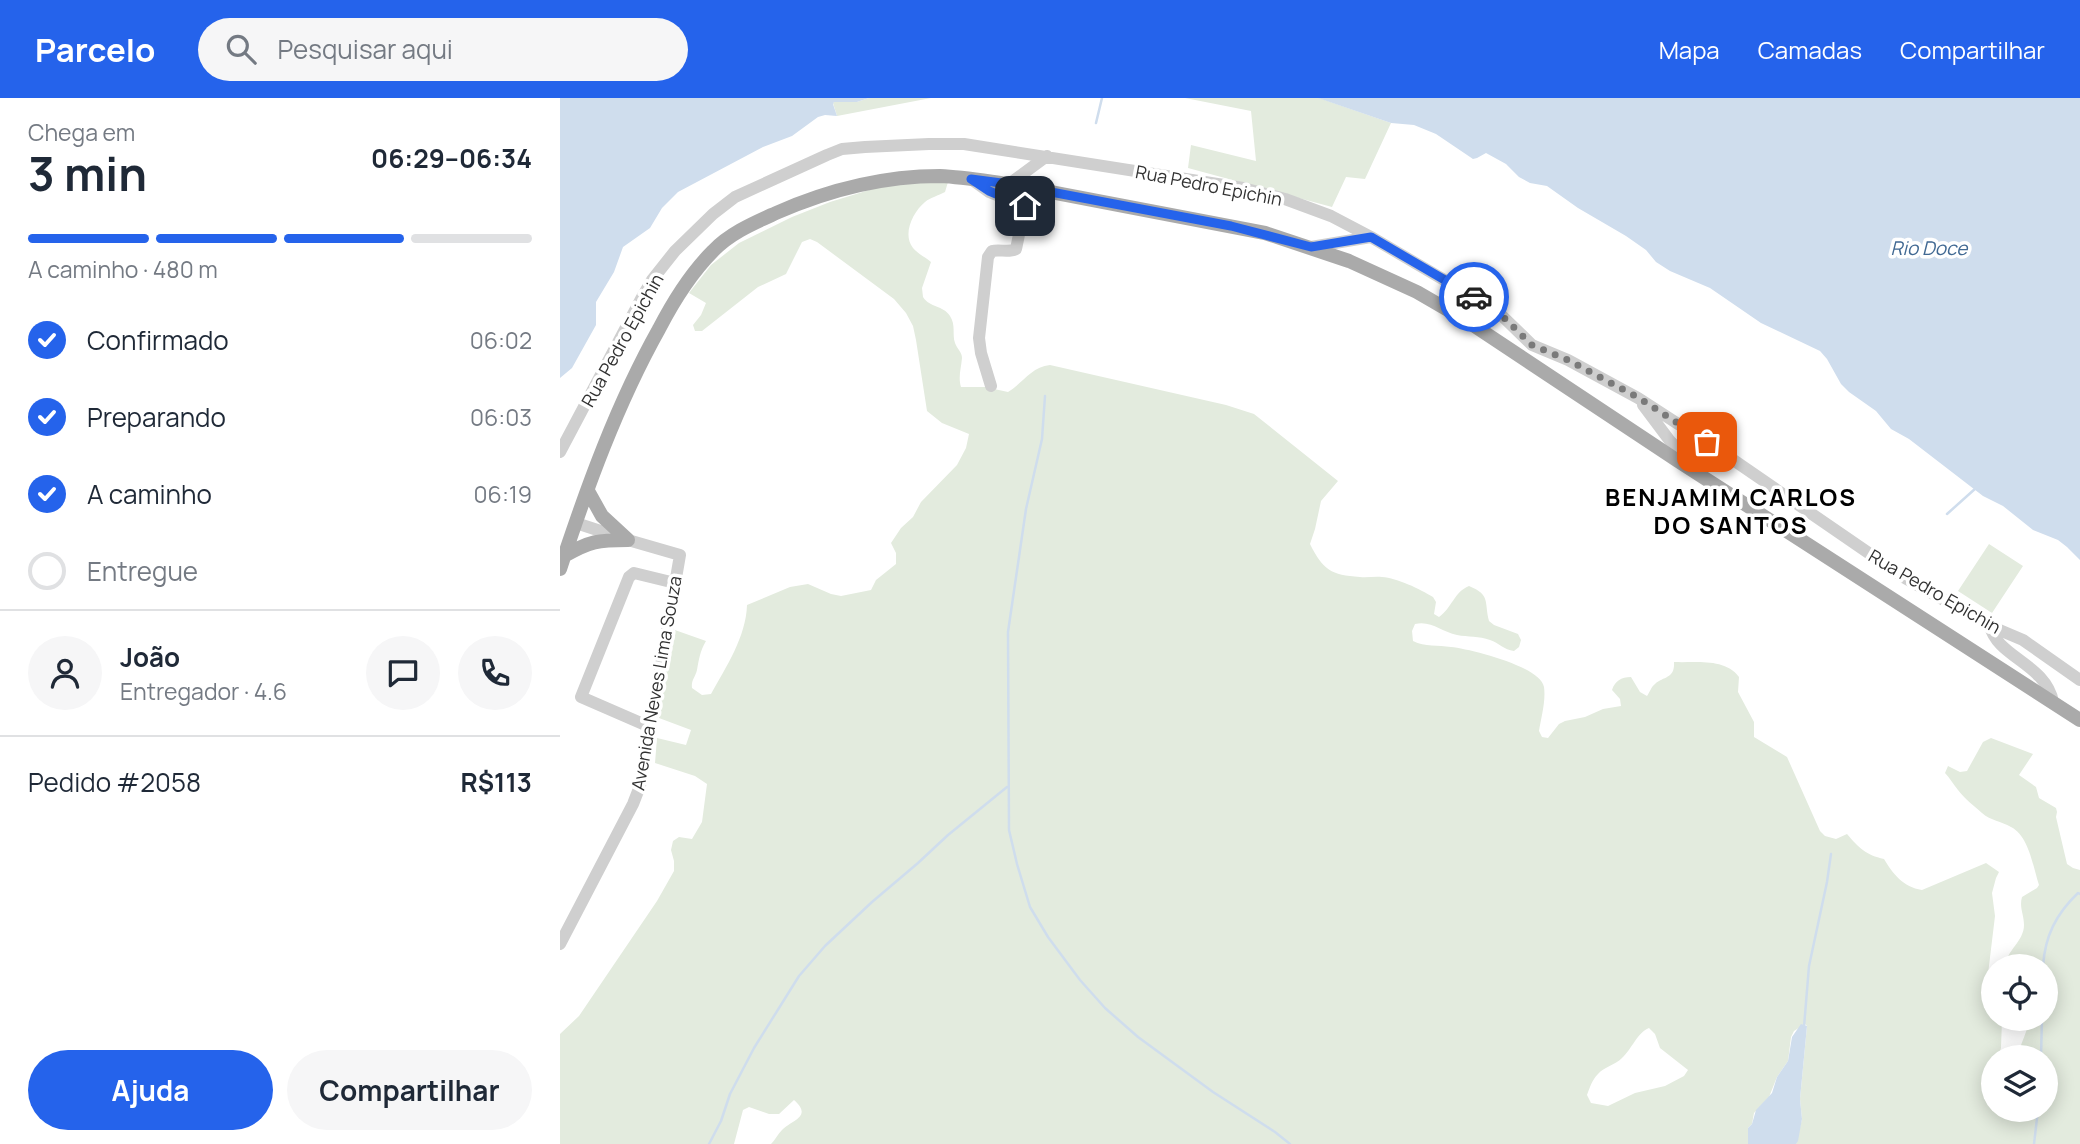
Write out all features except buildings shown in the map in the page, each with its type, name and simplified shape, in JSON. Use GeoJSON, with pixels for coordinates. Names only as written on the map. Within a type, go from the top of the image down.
{"type":"FeatureCollection","features":[{"type":"Feature","properties":{"kind":"main road"},"geometry":{"type":"LineString","coordinates":[[562,562],[608,437],[643,357],[692,272],[715,248],[748,226],[793,205],[852,186],[885,179],[941,176],[971,179],[1231,226],[1311,247],[1381,274],[1467,321],[1680,457],[2080,720]]}},
{"type":"Feature","properties":{"kind":"main road"},"geometry":{"type":"LineString","coordinates":[[588,491],[602,516],[628,540]]}},
{"type":"Feature","properties":{"kind":"main road"},"geometry":{"type":"LineString","coordinates":[[562,562],[583,545],[595,541],[628,540]]}},
{"type":"Feature","properties":{"kind":"street","name":"Rua Pedro Epichin"},"geometry":{"type":"LineString","coordinates":[[560,452],[652,280],[675,251],[713,214],[736,197],[842,149],[964,144],[1047,156],[1243,188],[1285,199],[1331,216],[1497,311],[1532,345],[1568,360],[1639,398],[1730,457],[1905,579],[1990,626],[2023,640],[2080,680]]}},
{"type":"Feature","properties":{"kind":"street"},"geometry":{"type":"LineString","coordinates":[[1009,184],[1047,156]]}},
{"type":"Feature","properties":{"kind":"street"},"geometry":{"type":"LineString","coordinates":[[971,179],[989,191],[1025,206],[1016,249],[992,251],[988,257],[979,338],[991,386]]}},
{"type":"Feature","properties":{"kind":"street"},"geometry":{"type":"LineString","coordinates":[[1311,247],[1371,237]]}},
{"type":"Feature","properties":{"kind":"street"},"geometry":{"type":"LineString","coordinates":[[1639,398],[1680,457],[1730,457]]}},
{"type":"Feature","properties":{"kind":"street","name":"Avenida Neves Lima Souza"},"geometry":{"type":"LineString","coordinates":[[560,944],[633,804],[644,767],[680,555],[576,523]]}},
{"type":"Feature","properties":{"kind":"street"},"geometry":{"type":"LineString","coordinates":[[650,727],[581,697],[629,577],[634,573],[675,583]]}},
{"type":"Feature","properties":{"kind":"street"},"geometry":{"type":"LineString","coordinates":[[1990,626],[1998,641],[2043,679],[2051,691],[2053,702]]}},
{"type":"Feature","properties":{"kind":"shaded area"},"geometry":{"type":"Polygon","coordinates":[[[869,98],[931,98],[837,116],[834,102],[857,102],[869,98]]]}},
{"type":"Feature","properties":{"kind":"shaded area"},"geometry":{"type":"Polygon","coordinates":[[[1185,98],[1319,98],[1391,123],[1365,179],[1346,177],[1332,207],[1188,168],[1191,145],[1256,161],[1251,111],[1185,98]]]}},
{"type":"Feature","properties":{"kind":"shaded area"},"geometry":{"type":"Polygon","coordinates":[[[948,182],[945,192],[927,200],[917,211],[910,223],[909,236],[913,248],[931,262],[922,288],[923,297],[947,312],[952,319],[955,343],[962,356],[961,387],[985,387],[1008,392],[1032,372],[1050,365],[1226,405],[1254,414],[1338,481],[1321,501],[1310,544],[1319,560],[1329,570],[1342,575],[1388,578],[1415,587],[1433,597],[1436,602],[1434,614],[1439,617],[1460,592],[1469,586],[1484,596],[1489,621],[1518,634],[1521,640],[1514,651],[1490,640],[1452,634],[1421,623],[1415,624],[1412,631],[1413,641],[1418,643],[1460,648],[1488,655],[1518,666],[1540,679],[1544,687],[1539,731],[1542,737],[1548,738],[1559,724],[1565,721],[1621,706],[1620,699],[1612,690],[1621,679],[1631,677],[1640,692],[1647,696],[1658,681],[1671,674],[1674,662],[1718,664],[1739,677],[1738,692],[1754,722],[1754,737],[1787,757],[1820,831],[1825,836],[1836,839],[1847,834],[1863,850],[1884,859],[1904,883],[1922,890],[1986,863],[1999,872],[1992,893],[1995,916],[1990,954],[1981,954],[1981,1031],[2002,1031],[2001,1045],[1981,1045],[1981,1122],[2058,1122],[2058,1045],[2021,1045],[2026,1031],[2058,1031],[2058,954],[2010,954],[2023,931],[2022,897],[2039,885],[2029,853],[2017,831],[1982,813],[1963,796],[1945,773],[1948,766],[1960,772],[1967,771],[1983,742],[1991,738],[2033,754],[2019,775],[2036,787],[2039,798],[2056,808],[2067,864],[2080,870],[2080,1144],[1796,1144],[1802,1119],[1800,1099],[1807,1026],[1805,1024],[1794,1031],[1788,1061],[1777,1077],[1769,1097],[1754,1113],[1752,1124],[1748,1128],[1748,1144],[771,1144],[782,1130],[799,1118],[802,1110],[794,1100],[779,1114],[769,1114],[749,1107],[743,1110],[734,1144],[560,1144],[560,1034],[579,1016],[657,901],[674,871],[671,850],[673,841],[679,837],[692,839],[702,822],[707,784],[695,776],[655,763],[657,738],[686,745],[691,730],[659,718],[665,656],[672,629],[706,641],[692,688],[702,695],[711,694],[739,640],[747,605],[790,587],[808,584],[841,596],[871,590],[876,580],[896,564],[896,553],[891,543],[901,528],[913,517],[921,502],[957,465],[966,448],[969,434],[942,423],[927,411],[913,326],[906,313],[894,299],[817,242],[810,239],[802,242],[786,274],[758,287],[702,331],[695,331],[693,325],[706,303],[689,293],[711,265],[739,243],[792,217],[879,187],[948,182]],[[1649,1028],[1645,1030],[1622,1058],[1598,1074],[1587,1095],[1591,1103],[1608,1106],[1635,1093],[1665,1086],[1684,1076],[1688,1070],[1660,1048],[1655,1034],[1649,1028]]]}},
{"type":"Feature","properties":{"kind":"shaded area"},"geometry":{"type":"Polygon","coordinates":[[[1989,544],[2023,566],[1992,613],[1958,591],[1989,544]]]}},
{"type":"Feature","properties":{"kind":"water"},"geometry":{"type":"Polygon","coordinates":[[[560,98],[869,98],[857,102],[834,102],[837,116],[818,117],[792,136],[763,147],[678,192],[662,208],[650,228],[623,247],[614,272],[596,302],[596,325],[572,368],[560,378],[560,98]]]}},
{"type":"Feature","properties":{"kind":"water","name":"Rio Doce"},"geometry":{"type":"Polygon","coordinates":[[[1318,98],[2080,98],[2080,560],[2058,540],[2033,530],[2003,506],[1983,496],[1909,439],[1891,429],[1876,411],[1841,384],[1820,351],[1761,323],[1710,288],[1670,271],[1626,236],[1547,186],[1530,183],[1519,177],[1506,164],[1486,153],[1473,159],[1436,134],[1414,125],[1391,123],[1318,98]]]}},
{"type":"Feature","properties":{"kind":"water"},"geometry":{"type":"Polygon","coordinates":[[[1801,1024],[1807,1026],[1800,1099],[1802,1119],[1798,1141],[1796,1144],[1748,1144],[1748,1128],[1756,1110],[1772,1093],[1777,1077],[1788,1061],[1792,1037],[1801,1024]]]}},
{"type":"Feature","properties":{"kind":"waterway"},"geometry":{"type":"LineString","coordinates":[[1096,123],[1102,98]]}},
{"type":"Feature","properties":{"kind":"waterway"},"geometry":{"type":"LineString","coordinates":[[1045,396],[1042,439],[1026,509],[1008,632],[1009,830],[1030,907],[1048,937],[1105,1008],[1138,1037],[1290,1144]]}},
{"type":"Feature","properties":{"kind":"waterway"},"geometry":{"type":"LineString","coordinates":[[1947,514],[1976,488]]}},
{"type":"Feature","properties":{"kind":"waterway"},"geometry":{"type":"LineString","coordinates":[[709,1144],[721,1121],[730,1094],[754,1048],[799,976],[825,946],[872,902],[1007,787]]}},
{"type":"Feature","properties":{"kind":"waterway"},"geometry":{"type":"LineString","coordinates":[[1804,1027],[1809,966],[1831,854]]}},
{"type":"Feature","properties":{"kind":"waterway"},"geometry":{"type":"LineString","coordinates":[[2045,954],[2058,917],[2070,901],[2080,894]]}},
{"type":"Feature","properties":{"kind":"waterway"},"geometry":{"type":"LineString","coordinates":[[2041,1045],[2042,1031]]}},
{"type":"Feature","properties":{"kind":"waterway"},"geometry":{"type":"LineString","coordinates":[[2034,1144],[2037,1122]]}},
{"type":"Feature","properties":{"kind":"way so far"},"geometry":{"type":"LineString","coordinates":[[1474,297],[1507,319],[1532,345],[1568,360],[1639,398],[1707,442]]}},
{"type":"Feature","properties":{"kind":"district","name":"BENJAMIM CARLOS DO SANTOS"},"geometry":{"type":"Point","coordinates":[1731,510]}},
{"type":"Feature","properties":{"kind":"route"},"geometry":{"type":"LineString","coordinates":[[1025,206],[984,189],[971,179],[1231,226],[1311,247],[1371,237],[1474,297]]}}]}
